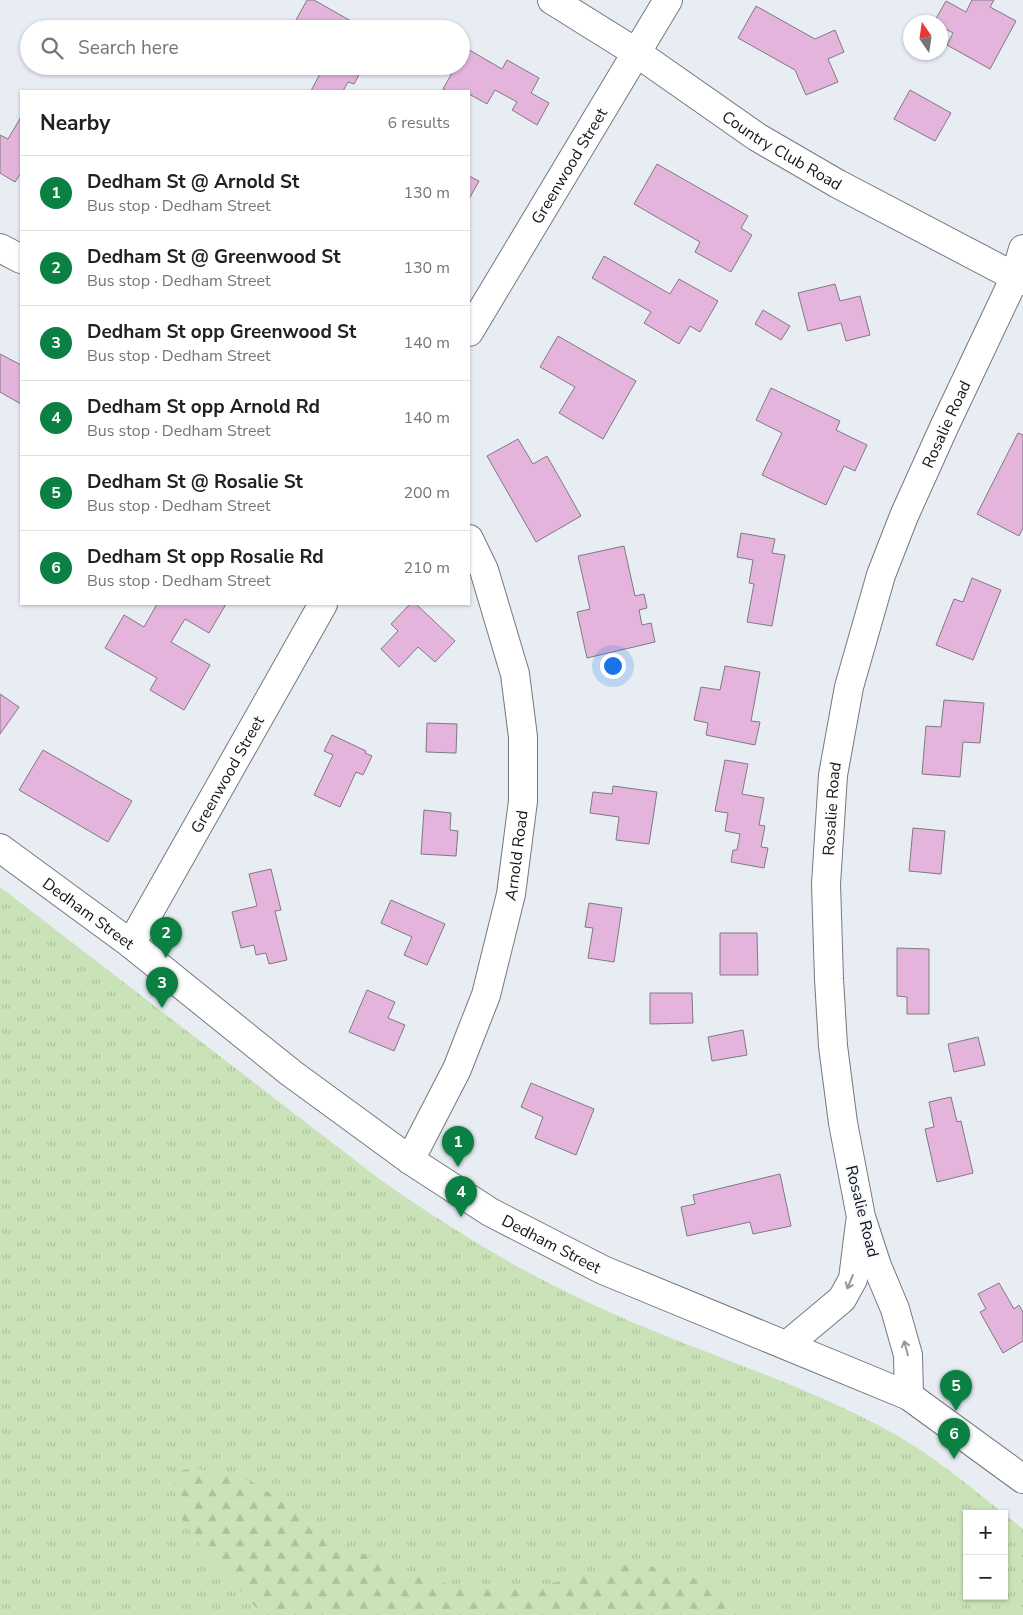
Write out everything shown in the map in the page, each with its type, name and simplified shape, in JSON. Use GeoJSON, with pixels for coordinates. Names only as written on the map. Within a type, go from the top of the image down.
{"type":"FeatureCollection","features":[{"type":"Feature","properties":{"kind":"street","name":"Country Club Road"},"geometry":{"type":"LineString","coordinates":[[552,0],[637,53],[756,137],[838,184],[1019,279]]}},
{"type":"Feature","properties":{"kind":"street","name":"Greenwood Street"},"geometry":{"type":"LineString","coordinates":[[470,330],[668,0]]}},
{"type":"Feature","properties":{"kind":"street"},"geometry":{"type":"LineString","coordinates":[[0,248],[20,258]]}},
{"type":"Feature","properties":{"kind":"street","name":"Rosalie Road"},"geometry":{"type":"LineString","coordinates":[[908,1396],[908,1355],[895,1309],[877,1266],[861,1217],[843,1123],[833,1046],[826,884],[833,775],[849,687],[881,575],[904,516],[937,441],[1019,279],[1023,249]]}},
{"type":"Feature","properties":{"kind":"street","name":"Arnold Road"},"geometry":{"type":"LineString","coordinates":[[410,1160],[457,1070],[486,995],[510,894],[523,801],[523,738],[514,674],[484,570],[470,541]]}},
{"type":"Feature","properties":{"kind":"street","name":"Greenwood Street"},"geometry":{"type":"LineString","coordinates":[[131,944],[322,605]]}},
{"type":"Feature","properties":{"kind":"street","name":"Dedham Street"},"geometry":{"type":"LineString","coordinates":[[0,848],[131,944],[291,1073],[410,1160],[490,1212],[603,1270],[908,1396],[1023,1479]]}},
{"type":"Feature","properties":{"kind":"street"},"geometry":{"type":"LineString","coordinates":[[787,1345],[842,1300],[853,1279],[861,1217]]}},
{"type":"Feature","properties":{"kind":"green space"},"geometry":{"type":"Polygon","coordinates":[[[0,887],[378,1178],[464,1235],[524,1270],[585,1301],[854,1413],[903,1439],[962,1480],[999,1510],[963,1510],[963,1600],[1008,1600],[1008,1517],[1023,1529],[1023,1615],[0,1615],[0,887]]]}},
{"type":"Feature","properties":{"kind":"green space"},"geometry":{"type":"Polygon","coordinates":[[[195,1468],[251,1481],[298,1512],[335,1540],[402,1572],[469,1590],[526,1589],[639,1563],[710,1583],[747,1615],[263,1615],[211,1560],[179,1515],[174,1484],[178,1471],[195,1468]]]}},
{"type":"Feature","properties":{"kind":"building"},"geometry":{"type":"Polygon","coordinates":[[[307,0],[314,0],[349,20],[296,20],[307,0]]]}},
{"type":"Feature","properties":{"kind":"building"},"geometry":{"type":"Polygon","coordinates":[[[972,0],[994,0],[990,7],[1016,21],[990,69],[948,46],[953,33],[948,30],[948,15],[938,15],[946,1],[966,12],[972,0]]]}},
{"type":"Feature","properties":{"kind":"building"},"geometry":{"type":"Polygon","coordinates":[[[756,6],[815,39],[835,30],[844,52],[828,59],[838,82],[806,95],[795,70],[738,38],[756,6]]]}},
{"type":"Feature","properties":{"kind":"building"},"geometry":{"type":"Polygon","coordinates":[[[470,50],[502,69],[507,60],[539,78],[531,93],[549,103],[537,125],[512,110],[517,102],[495,90],[487,104],[470,95],[470,90],[443,89],[451,75],[470,75],[470,50]]]}},
{"type":"Feature","properties":{"kind":"building"},"geometry":{"type":"Polygon","coordinates":[[[319,75],[359,75],[354,84],[348,82],[344,90],[312,90],[319,75]]]}},
{"type":"Feature","properties":{"kind":"building"},"geometry":{"type":"Polygon","coordinates":[[[910,90],[951,113],[935,141],[894,119],[910,90]]]}},
{"type":"Feature","properties":{"kind":"building"},"geometry":{"type":"Polygon","coordinates":[[[20,119],[20,174],[15,182],[0,173],[0,135],[8,139],[20,119]]]}},
{"type":"Feature","properties":{"kind":"building"},"geometry":{"type":"Polygon","coordinates":[[[657,164],[748,216],[741,228],[752,235],[731,272],[695,252],[700,242],[634,204],[657,164]]]}},
{"type":"Feature","properties":{"kind":"building"},"geometry":{"type":"Polygon","coordinates":[[[470,176],[479,181],[470,197],[470,176]]]}},
{"type":"Feature","properties":{"kind":"building"},"geometry":{"type":"Polygon","coordinates":[[[604,256],[670,294],[679,279],[718,301],[700,332],[690,326],[679,344],[644,323],[651,312],[592,278],[604,256]]]}},
{"type":"Feature","properties":{"kind":"building"},"geometry":{"type":"Polygon","coordinates":[[[835,284],[840,301],[860,296],[870,335],[846,341],[841,323],[808,331],[798,293],[835,284]]]}},
{"type":"Feature","properties":{"kind":"building"},"geometry":{"type":"Polygon","coordinates":[[[763,310],[790,326],[781,340],[755,324],[763,310]]]}},
{"type":"Feature","properties":{"kind":"building"},"geometry":{"type":"Polygon","coordinates":[[[558,336],[636,381],[603,439],[559,413],[575,387],[540,367],[558,336]]]}},
{"type":"Feature","properties":{"kind":"building"},"geometry":{"type":"Polygon","coordinates":[[[0,354],[20,364],[20,403],[0,392],[0,354]]]}},
{"type":"Feature","properties":{"kind":"building"},"geometry":{"type":"Polygon","coordinates":[[[771,388],[840,421],[836,430],[867,445],[855,471],[844,466],[826,505],[762,475],[782,433],[756,420],[771,388]]]}},
{"type":"Feature","properties":{"kind":"building"},"geometry":{"type":"Polygon","coordinates":[[[1018,433],[1023,435],[1023,528],[1019,536],[977,514],[1018,433]]]}},
{"type":"Feature","properties":{"kind":"building"},"geometry":{"type":"Polygon","coordinates":[[[518,439],[533,464],[547,456],[581,516],[536,542],[487,456],[518,439]]]}},
{"type":"Feature","properties":{"kind":"building"},"geometry":{"type":"Polygon","coordinates":[[[741,533],[775,539],[772,553],[785,555],[772,626],[747,622],[754,584],[749,583],[753,560],[737,557],[741,533]]]}},
{"type":"Feature","properties":{"kind":"building"},"geometry":{"type":"Polygon","coordinates":[[[624,546],[635,596],[644,594],[647,608],[639,610],[642,625],[651,623],[655,642],[587,658],[577,612],[590,609],[578,556],[624,546]]]}},
{"type":"Feature","properties":{"kind":"building"},"geometry":{"type":"Polygon","coordinates":[[[972,578],[1001,590],[973,660],[936,645],[954,599],[963,602],[972,578]]]}},
{"type":"Feature","properties":{"kind":"building"},"geometry":{"type":"Polygon","coordinates":[[[156,605],[225,605],[209,633],[185,619],[171,642],[210,665],[184,710],[150,690],[157,678],[105,648],[124,615],[144,627],[156,605]]]}},
{"type":"Feature","properties":{"kind":"building"},"geometry":{"type":"Polygon","coordinates":[[[409,605],[417,605],[455,641],[435,662],[418,647],[399,667],[381,649],[398,631],[391,624],[409,605]]]}},
{"type":"Feature","properties":{"kind":"building"},"geometry":{"type":"Polygon","coordinates":[[[725,666],[760,672],[751,721],[760,722],[755,745],[706,735],[708,723],[694,720],[701,687],[720,690],[725,666]]]}},
{"type":"Feature","properties":{"kind":"building"},"geometry":{"type":"Polygon","coordinates":[[[0,694],[19,707],[0,734],[0,694]]]}},
{"type":"Feature","properties":{"kind":"building"},"geometry":{"type":"Polygon","coordinates":[[[944,700],[984,703],[980,743],[963,742],[960,777],[922,774],[926,726],[941,727],[944,700]]]}},
{"type":"Feature","properties":{"kind":"building"},"geometry":{"type":"Polygon","coordinates":[[[427,723],[457,724],[456,753],[426,752],[427,723]]]}},
{"type":"Feature","properties":{"kind":"building"},"geometry":{"type":"Polygon","coordinates":[[[332,735],[366,751],[365,753],[372,756],[363,775],[356,772],[340,807],[314,795],[333,755],[324,751],[332,735]]]}},
{"type":"Feature","properties":{"kind":"building"},"geometry":{"type":"Polygon","coordinates":[[[43,750],[132,801],[108,842],[19,790],[43,750]]]}},
{"type":"Feature","properties":{"kind":"building"},"geometry":{"type":"Polygon","coordinates":[[[725,760],[748,764],[742,794],[764,798],[759,825],[765,826],[761,847],[768,848],[764,868],[731,862],[733,850],[737,850],[740,834],[725,831],[728,813],[715,811],[725,760]]]}},
{"type":"Feature","properties":{"kind":"building"},"geometry":{"type":"Polygon","coordinates":[[[613,786],[657,792],[649,844],[616,840],[619,817],[590,813],[593,792],[612,794],[613,786]]]}},
{"type":"Feature","properties":{"kind":"building"},"geometry":{"type":"Polygon","coordinates":[[[424,810],[451,813],[450,830],[458,831],[456,856],[421,854],[424,810]]]}},
{"type":"Feature","properties":{"kind":"building"},"geometry":{"type":"Polygon","coordinates":[[[913,828],[945,831],[941,874],[909,871],[913,828]]]}},
{"type":"Feature","properties":{"kind":"building"},"geometry":{"type":"Polygon","coordinates":[[[271,869],[281,910],[275,911],[287,960],[269,964],[266,953],[256,955],[254,945],[241,948],[232,912],[257,906],[249,874],[271,869]]]}},
{"type":"Feature","properties":{"kind":"building"},"geometry":{"type":"Polygon","coordinates":[[[391,900],[445,924],[427,965],[404,955],[412,937],[381,923],[391,900]]]}},
{"type":"Feature","properties":{"kind":"building"},"geometry":{"type":"Polygon","coordinates":[[[589,903],[622,908],[614,962],[588,958],[593,928],[585,927],[589,903]]]}},
{"type":"Feature","properties":{"kind":"building"},"geometry":{"type":"Polygon","coordinates":[[[720,933],[757,933],[758,975],[720,975],[720,933]]]}},
{"type":"Feature","properties":{"kind":"building"},"geometry":{"type":"Polygon","coordinates":[[[897,948],[929,949],[929,1014],[907,1014],[907,997],[897,996],[897,948]]]}},
{"type":"Feature","properties":{"kind":"building"},"geometry":{"type":"Polygon","coordinates":[[[367,990],[395,1002],[388,1018],[405,1025],[394,1051],[349,1032],[367,990]]]}},
{"type":"Feature","properties":{"kind":"building"},"geometry":{"type":"Polygon","coordinates":[[[650,993],[692,993],[693,1023],[650,1024],[650,993]]]}},
{"type":"Feature","properties":{"kind":"building"},"geometry":{"type":"Polygon","coordinates":[[[743,1030],[747,1055],[712,1061],[708,1037],[743,1030]]]}},
{"type":"Feature","properties":{"kind":"building"},"geometry":{"type":"Polygon","coordinates":[[[978,1037],[985,1065],[954,1072],[948,1044],[978,1037]]]}},
{"type":"Feature","properties":{"kind":"building"},"geometry":{"type":"Polygon","coordinates":[[[531,1083],[594,1109],[576,1155],[535,1138],[543,1117],[521,1107],[531,1083]]]}},
{"type":"Feature","properties":{"kind":"building"},"geometry":{"type":"Polygon","coordinates":[[[951,1097],[957,1122],[961,1121],[973,1173],[937,1182],[925,1129],[934,1127],[929,1102],[951,1097]]]}},
{"type":"Feature","properties":{"kind":"building"},"geometry":{"type":"Polygon","coordinates":[[[780,1174],[791,1226],[753,1234],[750,1222],[687,1236],[681,1207],[695,1204],[693,1195],[780,1174]]]}},
{"type":"Feature","properties":{"kind":"building"},"geometry":{"type":"Polygon","coordinates":[[[999,1283],[1014,1309],[1019,1305],[1023,1312],[1023,1341],[1003,1353],[980,1312],[986,1309],[978,1294],[999,1283]]]}},
{"type":"Feature","properties":{"kind":"place","name":"Dedham St @ Greenwood St"},"geometry":{"type":"Point","coordinates":[166,958]}},
{"type":"Feature","properties":{"kind":"place","name":"Dedham St opp Greenwood St"},"geometry":{"type":"Point","coordinates":[162,1008]}},
{"type":"Feature","properties":{"kind":"place","name":"Dedham St @ Arnold St"},"geometry":{"type":"Point","coordinates":[458,1167]}},
{"type":"Feature","properties":{"kind":"place","name":"Dedham St opp Arnold Rd"},"geometry":{"type":"Point","coordinates":[461,1217]}},
{"type":"Feature","properties":{"kind":"place","name":"Dedham St @ Rosalie St"},"geometry":{"type":"Point","coordinates":[956,1411]}},
{"type":"Feature","properties":{"kind":"place","name":"Dedham St opp Rosalie Rd"},"geometry":{"type":"Point","coordinates":[954,1459]}}]}
